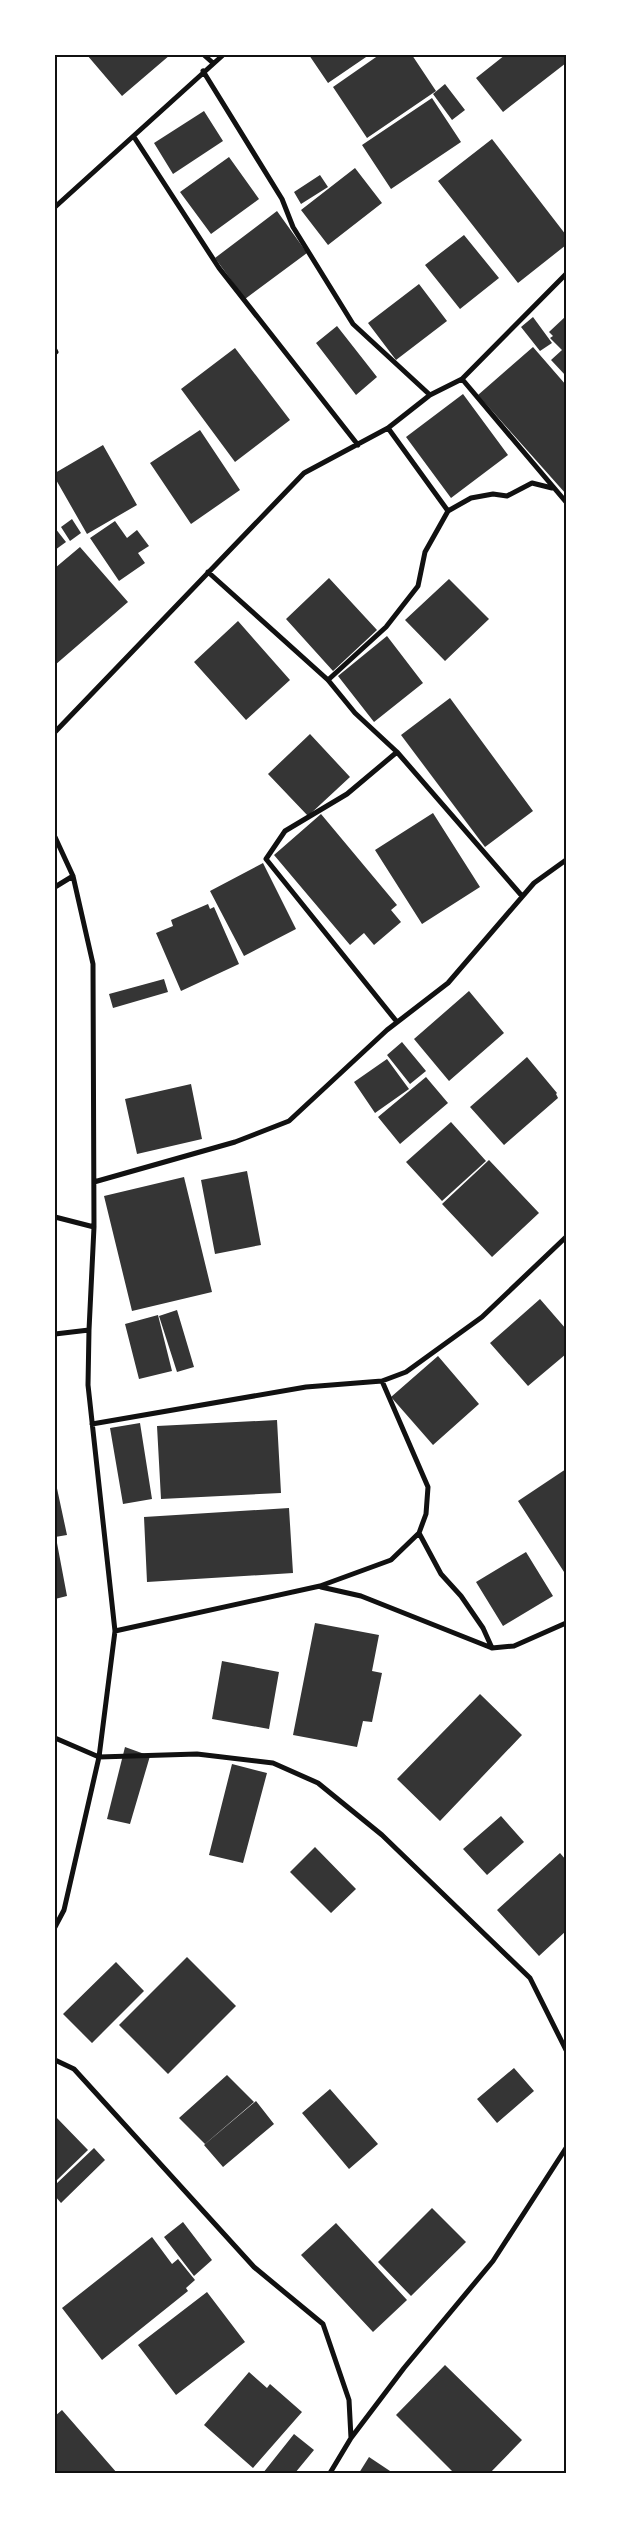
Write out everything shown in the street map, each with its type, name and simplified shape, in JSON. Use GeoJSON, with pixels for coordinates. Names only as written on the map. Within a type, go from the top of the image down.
{"type":"FeatureCollection","features":[{"type":"Feature","properties":{"kind":"street"},"geometry":{"type":"LineString","coordinates":[[204,55],[213,63]]}},
{"type":"Feature","properties":{"kind":"street"},"geometry":{"type":"LineString","coordinates":[[55,207],[134,137],[203,71],[223,55]]}},
{"type":"Feature","properties":{"kind":"street"},"geometry":{"type":"LineString","coordinates":[[203,71],[282,199],[293,227],[353,324],[430,395]]}},
{"type":"Feature","properties":{"kind":"street"},"geometry":{"type":"LineString","coordinates":[[134,137],[219,268],[358,445]]}},
{"type":"Feature","properties":{"kind":"street"},"geometry":{"type":"LineString","coordinates":[[55,732],[304,473],[388,428],[430,395],[462,379],[566,274]]}},
{"type":"Feature","properties":{"kind":"street"},"geometry":{"type":"LineString","coordinates":[[462,379],[552,488],[566,502]]}},
{"type":"Feature","properties":{"kind":"street"},"geometry":{"type":"LineString","coordinates":[[388,428],[448,511]]}},
{"type":"Feature","properties":{"kind":"street"},"geometry":{"type":"LineString","coordinates":[[328,680],[386,627],[418,586],[426,552],[448,511],[471,498],[493,494],[507,496],[532,483],[552,488]]}},
{"type":"Feature","properties":{"kind":"street"},"geometry":{"type":"LineString","coordinates":[[208,572],[328,680],[355,713],[397,752],[522,896]]}},
{"type":"Feature","properties":{"kind":"street"},"geometry":{"type":"LineString","coordinates":[[397,752],[347,794],[285,831],[266,859],[397,1022]]}},
{"type":"Feature","properties":{"kind":"street"},"geometry":{"type":"LineString","coordinates":[[55,837],[73,876],[92,964],[94,1227],[88,1330],[88,1385],[115,1631],[99,1757],[64,1910],[55,1927]]}},
{"type":"Feature","properties":{"kind":"street"},"geometry":{"type":"LineString","coordinates":[[94,1182],[235,1142],[289,1121],[397,1022],[448,983],[534,883],[566,860]]}},
{"type":"Feature","properties":{"kind":"street"},"geometry":{"type":"LineString","coordinates":[[55,887],[73,876]]}},
{"type":"Feature","properties":{"kind":"street"},"geometry":{"type":"LineString","coordinates":[[55,1217],[94,1227]]}},
{"type":"Feature","properties":{"kind":"street"},"geometry":{"type":"LineString","coordinates":[[92,1424],[306,1387],[382,1381],[406,1372],[482,1317],[566,1237]]}},
{"type":"Feature","properties":{"kind":"street"},"geometry":{"type":"LineString","coordinates":[[55,1334],[88,1330]]}},
{"type":"Feature","properties":{"kind":"street"},"geometry":{"type":"LineString","coordinates":[[115,1631],[320,1586],[391,1560],[419,1533],[426,1514],[428,1487],[382,1381]]}},
{"type":"Feature","properties":{"kind":"street"},"geometry":{"type":"LineString","coordinates":[[419,1533],[441,1574],[461,1596],[483,1628],[492,1648]]}},
{"type":"Feature","properties":{"kind":"street"},"geometry":{"type":"LineString","coordinates":[[320,1586],[361,1596],[492,1648],[514,1646],[566,1623]]}},
{"type":"Feature","properties":{"kind":"street"},"geometry":{"type":"LineString","coordinates":[[55,1738],[99,1757],[197,1754],[273,1763],[318,1784],[382,1835],[530,1978],[566,2050]]}},
{"type":"Feature","properties":{"kind":"street"},"geometry":{"type":"LineString","coordinates":[[55,2060],[74,2069],[254,2267],[323,2324],[349,2400],[351,2438]]}},
{"type":"Feature","properties":{"kind":"street"},"geometry":{"type":"LineString","coordinates":[[330,2473],[351,2438],[404,2368],[493,2261],[566,2148]]}},
{"type":"Feature","properties":{"kind":"building"},"geometry":{"type":"Polygon","coordinates":[[[87,55],[170,55],[122,96],[87,55]]]}},
{"type":"Feature","properties":{"kind":"building"},"geometry":{"type":"Polygon","coordinates":[[[309,55],[369,55],[328,83],[309,55]]]}},
{"type":"Feature","properties":{"kind":"building"},"geometry":{"type":"Polygon","coordinates":[[[379,55],[412,55],[436,91],[367,138],[333,87],[379,55]]]}},
{"type":"Feature","properties":{"kind":"building"},"geometry":{"type":"Polygon","coordinates":[[[505,55],[566,55],[566,63],[503,112],[476,78],[505,55]]]}},
{"type":"Feature","properties":{"kind":"building"},"geometry":{"type":"Polygon","coordinates":[[[445,84],[465,110],[452,120],[433,94],[445,84]]]}},
{"type":"Feature","properties":{"kind":"building"},"geometry":{"type":"Polygon","coordinates":[[[432,98],[461,142],[391,189],[362,145],[432,98]]]}},
{"type":"Feature","properties":{"kind":"building"},"geometry":{"type":"Polygon","coordinates":[[[204,111],[223,141],[173,174],[154,143],[204,111]]]}},
{"type":"Feature","properties":{"kind":"building"},"geometry":{"type":"Polygon","coordinates":[[[492,139],[566,235],[566,245],[518,283],[438,181],[492,139]]]}},
{"type":"Feature","properties":{"kind":"building"},"geometry":{"type":"Polygon","coordinates":[[[229,157],[259,199],[211,234],[180,192],[229,157]]]}},
{"type":"Feature","properties":{"kind":"building"},"geometry":{"type":"Polygon","coordinates":[[[355,168],[382,203],[328,245],[301,210],[355,168]]]}},
{"type":"Feature","properties":{"kind":"building"},"geometry":{"type":"Polygon","coordinates":[[[320,175],[328,187],[301,204],[294,192],[320,175]]]}},
{"type":"Feature","properties":{"kind":"building"},"geometry":{"type":"Polygon","coordinates":[[[277,211],[307,253],[245,299],[215,258],[277,211]]]}},
{"type":"Feature","properties":{"kind":"building"},"geometry":{"type":"Polygon","coordinates":[[[464,235],[499,278],[460,309],[425,265],[464,235]]]}},
{"type":"Feature","properties":{"kind":"building"},"geometry":{"type":"Polygon","coordinates":[[[419,284],[447,321],[396,360],[368,323],[419,284]]]}},
{"type":"Feature","properties":{"kind":"building"},"geometry":{"type":"Polygon","coordinates":[[[566,316],[566,376],[551,360],[562,350],[550,338],[553,336],[549,332],[566,316]]]}},
{"type":"Feature","properties":{"kind":"building"},"geometry":{"type":"Polygon","coordinates":[[[533,317],[552,343],[540,351],[521,327],[533,317]]]}},
{"type":"Feature","properties":{"kind":"building"},"geometry":{"type":"Polygon","coordinates":[[[337,326],[377,377],[356,395],[316,343],[337,326]]]}},
{"type":"Feature","properties":{"kind":"building"},"geometry":{"type":"Polygon","coordinates":[[[533,347],[566,385],[566,494],[478,395],[533,347]]]}},
{"type":"Feature","properties":{"kind":"building"},"geometry":{"type":"Polygon","coordinates":[[[235,348],[290,420],[235,462],[181,389],[235,348]]]}},
{"type":"Feature","properties":{"kind":"building"},"geometry":{"type":"Polygon","coordinates":[[[463,394],[508,455],[451,498],[406,437],[463,394]]]}},
{"type":"Feature","properties":{"kind":"building"},"geometry":{"type":"Polygon","coordinates":[[[200,430],[240,490],[191,524],[150,463],[200,430]]]}},
{"type":"Feature","properties":{"kind":"building"},"geometry":{"type":"Polygon","coordinates":[[[103,445],[137,505],[87,534],[55,478],[55,473],[103,445]]]}},
{"type":"Feature","properties":{"kind":"building"},"geometry":{"type":"Polygon","coordinates":[[[72,519],[81,533],[70,541],[61,527],[72,519]]]}},
{"type":"Feature","properties":{"kind":"building"},"geometry":{"type":"Polygon","coordinates":[[[115,521],[127,538],[137,530],[149,546],[138,553],[145,563],[119,581],[90,538],[115,521]]]}},
{"type":"Feature","properties":{"kind":"building"},"geometry":{"type":"Polygon","coordinates":[[[55,528],[66,542],[55,550],[55,528]]]}},
{"type":"Feature","properties":{"kind":"building"},"geometry":{"type":"Polygon","coordinates":[[[80,547],[128,602],[55,665],[55,568],[80,547]]]}},
{"type":"Feature","properties":{"kind":"building"},"geometry":{"type":"Polygon","coordinates":[[[329,578],[377,630],[333,671],[286,619],[329,578]]]}},
{"type":"Feature","properties":{"kind":"building"},"geometry":{"type":"Polygon","coordinates":[[[449,579],[489,619],[445,661],[405,620],[449,579]]]}},
{"type":"Feature","properties":{"kind":"building"},"geometry":{"type":"Polygon","coordinates":[[[238,621],[290,680],[246,720],[194,662],[238,621]]]}},
{"type":"Feature","properties":{"kind":"building"},"geometry":{"type":"Polygon","coordinates":[[[387,636],[423,683],[374,722],[338,676],[387,636]]]}},
{"type":"Feature","properties":{"kind":"building"},"geometry":{"type":"Polygon","coordinates":[[[450,698],[533,811],[485,847],[401,735],[450,698]]]}},
{"type":"Feature","properties":{"kind":"building"},"geometry":{"type":"Polygon","coordinates":[[[310,734],[350,777],[308,816],[268,774],[310,734]]]}},
{"type":"Feature","properties":{"kind":"building"},"geometry":{"type":"Polygon","coordinates":[[[433,813],[480,887],[422,924],[375,850],[433,813]]]}},
{"type":"Feature","properties":{"kind":"building"},"geometry":{"type":"Polygon","coordinates":[[[321,814],[397,905],[391,910],[401,922],[374,945],[364,933],[350,945],[274,855],[321,814]]]}},
{"type":"Feature","properties":{"kind":"building"},"geometry":{"type":"Polygon","coordinates":[[[263,863],[296,929],[244,956],[210,891],[263,863]]]}},
{"type":"Feature","properties":{"kind":"building"},"geometry":{"type":"Polygon","coordinates":[[[208,904],[210,909],[214,907],[239,964],[181,991],[156,933],[173,926],[171,920],[208,904]]]}},
{"type":"Feature","properties":{"kind":"building"},"geometry":{"type":"Polygon","coordinates":[[[164,979],[168,992],[113,1008],[109,994],[164,979]]]}},
{"type":"Feature","properties":{"kind":"building"},"geometry":{"type":"Polygon","coordinates":[[[469,991],[504,1033],[449,1081],[414,1039],[469,991]]]}},
{"type":"Feature","properties":{"kind":"building"},"geometry":{"type":"Polygon","coordinates":[[[402,1042],[426,1071],[410,1084],[387,1055],[402,1042]]]}},
{"type":"Feature","properties":{"kind":"building"},"geometry":{"type":"Polygon","coordinates":[[[527,1057],[557,1093],[558,1098],[504,1145],[470,1107],[527,1057]]]}},
{"type":"Feature","properties":{"kind":"building"},"geometry":{"type":"Polygon","coordinates":[[[387,1059],[409,1089],[375,1113],[354,1082],[387,1059]]]}},
{"type":"Feature","properties":{"kind":"building"},"geometry":{"type":"Polygon","coordinates":[[[426,1077],[448,1103],[400,1144],[378,1117],[426,1077]]]}},
{"type":"Feature","properties":{"kind":"building"},"geometry":{"type":"Polygon","coordinates":[[[191,1084],[202,1139],[137,1154],[125,1099],[191,1084]]]}},
{"type":"Feature","properties":{"kind":"building"},"geometry":{"type":"Polygon","coordinates":[[[451,1122],[486,1161],[442,1201],[406,1162],[451,1122]]]}},
{"type":"Feature","properties":{"kind":"building"},"geometry":{"type":"Polygon","coordinates":[[[489,1160],[539,1213],[492,1257],[442,1204],[489,1160]]]}},
{"type":"Feature","properties":{"kind":"building"},"geometry":{"type":"Polygon","coordinates":[[[247,1171],[261,1245],[215,1254],[201,1180],[247,1171]]]}},
{"type":"Feature","properties":{"kind":"building"},"geometry":{"type":"Polygon","coordinates":[[[184,1177],[212,1292],[132,1311],[104,1196],[184,1177]]]}},
{"type":"Feature","properties":{"kind":"building"},"geometry":{"type":"Polygon","coordinates":[[[540,1299],[566,1329],[566,1354],[528,1386],[490,1343],[540,1299]]]}},
{"type":"Feature","properties":{"kind":"building"},"geometry":{"type":"Polygon","coordinates":[[[177,1310],[194,1367],[177,1372],[159,1316],[177,1310]]]}},
{"type":"Feature","properties":{"kind":"building"},"geometry":{"type":"Polygon","coordinates":[[[158,1315],[172,1371],[139,1379],[125,1324],[158,1315]]]}},
{"type":"Feature","properties":{"kind":"building"},"geometry":{"type":"Polygon","coordinates":[[[438,1356],[479,1404],[433,1445],[391,1397],[438,1356]]]}},
{"type":"Feature","properties":{"kind":"building"},"geometry":{"type":"Polygon","coordinates":[[[277,1420],[281,1493],[161,1499],[157,1426],[277,1420]]]}},
{"type":"Feature","properties":{"kind":"building"},"geometry":{"type":"Polygon","coordinates":[[[140,1423],[152,1499],[123,1504],[110,1428],[140,1423]]]}},
{"type":"Feature","properties":{"kind":"building"},"geometry":{"type":"Polygon","coordinates":[[[566,1469],[566,1575],[518,1501],[566,1469]]]}},
{"type":"Feature","properties":{"kind":"building"},"geometry":{"type":"Polygon","coordinates":[[[55,1479],[67,1535],[55,1537],[55,1479]]]}},
{"type":"Feature","properties":{"kind":"building"},"geometry":{"type":"Polygon","coordinates":[[[289,1508],[293,1573],[147,1582],[144,1517],[289,1508]]]}},
{"type":"Feature","properties":{"kind":"building"},"geometry":{"type":"Polygon","coordinates":[[[55,1543],[57,1543],[67,1596],[55,1599],[55,1543]]]}},
{"type":"Feature","properties":{"kind":"building"},"geometry":{"type":"Polygon","coordinates":[[[526,1552],[553,1596],[503,1626],[476,1582],[526,1552]]]}},
{"type":"Feature","properties":{"kind":"building"},"geometry":{"type":"Polygon","coordinates":[[[315,1623],[379,1635],[372,1671],[382,1673],[372,1722],[363,1721],[357,1747],[293,1735],[315,1623]]]}},
{"type":"Feature","properties":{"kind":"building"},"geometry":{"type":"Polygon","coordinates":[[[222,1661],[279,1672],[269,1729],[212,1719],[222,1661]]]}},
{"type":"Feature","properties":{"kind":"building"},"geometry":{"type":"Polygon","coordinates":[[[480,1694],[522,1735],[440,1821],[397,1779],[480,1694]]]}},
{"type":"Feature","properties":{"kind":"building"},"geometry":{"type":"Polygon","coordinates":[[[125,1747],[150,1756],[130,1824],[107,1819],[125,1747]]]}},
{"type":"Feature","properties":{"kind":"building"},"geometry":{"type":"Polygon","coordinates":[[[232,1764],[267,1773],[243,1863],[209,1855],[232,1764]]]}},
{"type":"Feature","properties":{"kind":"building"},"geometry":{"type":"Polygon","coordinates":[[[501,1816],[524,1842],[487,1875],[463,1849],[501,1816]]]}},
{"type":"Feature","properties":{"kind":"building"},"geometry":{"type":"Polygon","coordinates":[[[315,1847],[356,1889],[331,1913],[290,1872],[315,1847]]]}},
{"type":"Feature","properties":{"kind":"building"},"geometry":{"type":"Polygon","coordinates":[[[560,1853],[566,1860],[566,1931],[539,1956],[497,1910],[560,1853]]]}},
{"type":"Feature","properties":{"kind":"building"},"geometry":{"type":"Polygon","coordinates":[[[187,1957],[236,2006],[168,2074],[119,2025],[187,1957]]]}},
{"type":"Feature","properties":{"kind":"building"},"geometry":{"type":"Polygon","coordinates":[[[116,1962],[144,1991],[92,2043],[63,2014],[116,1962]]]}},
{"type":"Feature","properties":{"kind":"building"},"geometry":{"type":"Polygon","coordinates":[[[514,2068],[534,2091],[497,2123],[477,2099],[514,2068]]]}},
{"type":"Feature","properties":{"kind":"building"},"geometry":{"type":"Polygon","coordinates":[[[227,2075],[254,2102],[205,2144],[179,2118],[227,2075]]]}},
{"type":"Feature","properties":{"kind":"building"},"geometry":{"type":"Polygon","coordinates":[[[330,2089],[378,2144],[349,2169],[302,2113],[330,2089]]]}},
{"type":"Feature","properties":{"kind":"building"},"geometry":{"type":"Polygon","coordinates":[[[256,2101],[274,2124],[223,2167],[204,2145],[256,2101]]]}},
{"type":"Feature","properties":{"kind":"building"},"geometry":{"type":"Polygon","coordinates":[[[55,2116],[88,2150],[55,2182],[55,2116]]]}},
{"type":"Feature","properties":{"kind":"building"},"geometry":{"type":"Polygon","coordinates":[[[94,2148],[105,2160],[61,2203],[55,2196],[55,2185],[94,2148]]]}},
{"type":"Feature","properties":{"kind":"building"},"geometry":{"type":"Polygon","coordinates":[[[432,2208],[466,2242],[411,2296],[378,2262],[432,2208]]]}},
{"type":"Feature","properties":{"kind":"building"},"geometry":{"type":"Polygon","coordinates":[[[183,2222],[212,2260],[194,2276],[164,2237],[183,2222]]]}},
{"type":"Feature","properties":{"kind":"building"},"geometry":{"type":"Polygon","coordinates":[[[336,2223],[407,2300],[373,2332],[301,2255],[336,2223]]]}},
{"type":"Feature","properties":{"kind":"building"},"geometry":{"type":"Polygon","coordinates":[[[152,2237],[172,2264],[178,2259],[195,2280],[186,2288],[188,2291],[102,2360],[62,2308],[152,2237]]]}},
{"type":"Feature","properties":{"kind":"building"},"geometry":{"type":"Polygon","coordinates":[[[207,2292],[245,2342],[176,2395],[138,2345],[207,2292]]]}},
{"type":"Feature","properties":{"kind":"building"},"geometry":{"type":"Polygon","coordinates":[[[445,2365],[522,2440],[490,2473],[454,2473],[396,2415],[445,2365]]]}},
{"type":"Feature","properties":{"kind":"building"},"geometry":{"type":"Polygon","coordinates":[[[249,2372],[267,2388],[270,2384],[302,2412],[253,2468],[204,2425],[249,2372]]]}},
{"type":"Feature","properties":{"kind":"building"},"geometry":{"type":"Polygon","coordinates":[[[62,2410],[117,2473],[55,2473],[55,2416],[62,2410]]]}},
{"type":"Feature","properties":{"kind":"building"},"geometry":{"type":"Polygon","coordinates":[[[294,2434],[314,2450],[295,2473],[263,2473],[294,2434]]]}},
{"type":"Feature","properties":{"kind":"building"},"geometry":{"type":"Polygon","coordinates":[[[369,2457],[393,2473],[359,2473],[369,2457]]]}}]}
